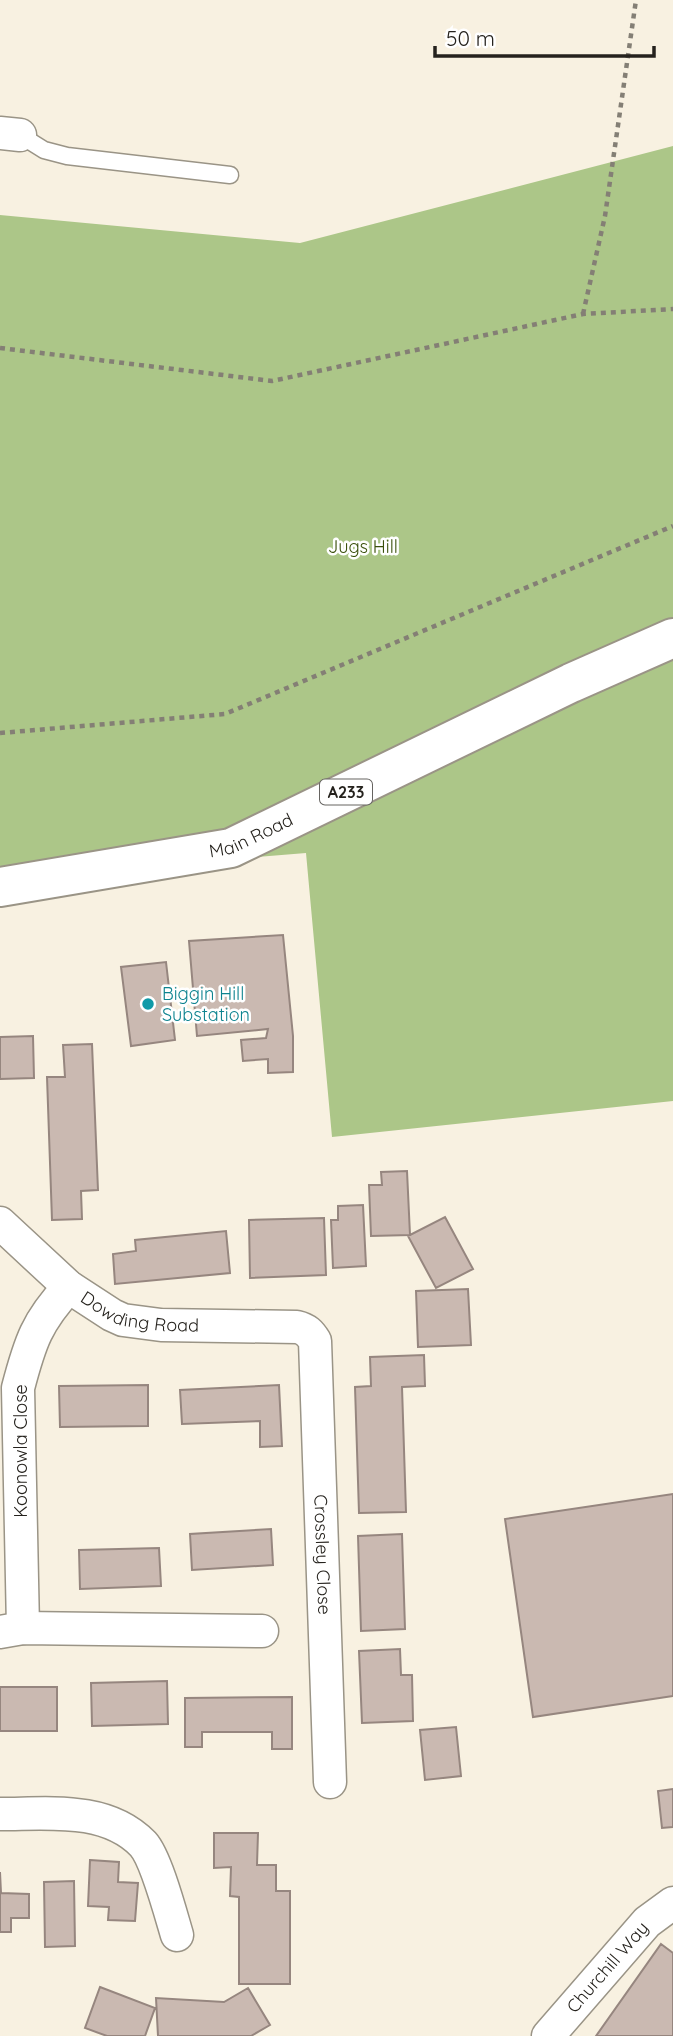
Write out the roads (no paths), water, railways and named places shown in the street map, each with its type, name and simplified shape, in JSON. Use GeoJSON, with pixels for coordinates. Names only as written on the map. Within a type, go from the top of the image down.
{"type":"FeatureCollection","features":[{"type":"Feature","properties":{"kind":"main road","name":"Main Road"},"geometry":{"type":"LineString","coordinates":[[0,887],[231,848],[571,683],[673,638]]}},
{"type":"Feature","properties":{"kind":"street","name":"Dowding Road"},"geometry":{"type":"LineString","coordinates":[[0,1223],[69,1287],[112,1315],[135,1322],[161,1325],[297,1327],[307,1331]]}},
{"type":"Feature","properties":{"kind":"street","name":"Koonowla Close"},"geometry":{"type":"LineString","coordinates":[[69,1287],[47,1310],[37,1330],[18,1388],[11,1630],[262,1631]]}},
{"type":"Feature","properties":{"kind":"street","name":"Crossley Close"},"geometry":{"type":"LineString","coordinates":[[307,1331],[314,1341],[330,1782]]}},
{"type":"Feature","properties":{"kind":"street"},"geometry":{"type":"LineString","coordinates":[[0,1814],[82,1815],[111,1822],[144,1845],[163,1886],[177,1935]]}},
{"type":"Feature","properties":{"kind":"street","name":"Churchill Way"},"geometry":{"type":"LineString","coordinates":[[548,2036],[647,1922],[673,1903]]}},
{"type":"Feature","properties":{"kind":"lane"},"geometry":{"type":"LineString","coordinates":[[10,134],[44,150],[67,156],[230,175]]}},
{"type":"Feature","properties":{"kind":"place","name":"Biggin Hill Substation"},"geometry":{"type":"Point","coordinates":[148,1004]}},
{"type":"Feature","properties":{"kind":"park label","name":"Jugs Hill"},"geometry":{"type":"Point","coordinates":[363,547]}}]}
